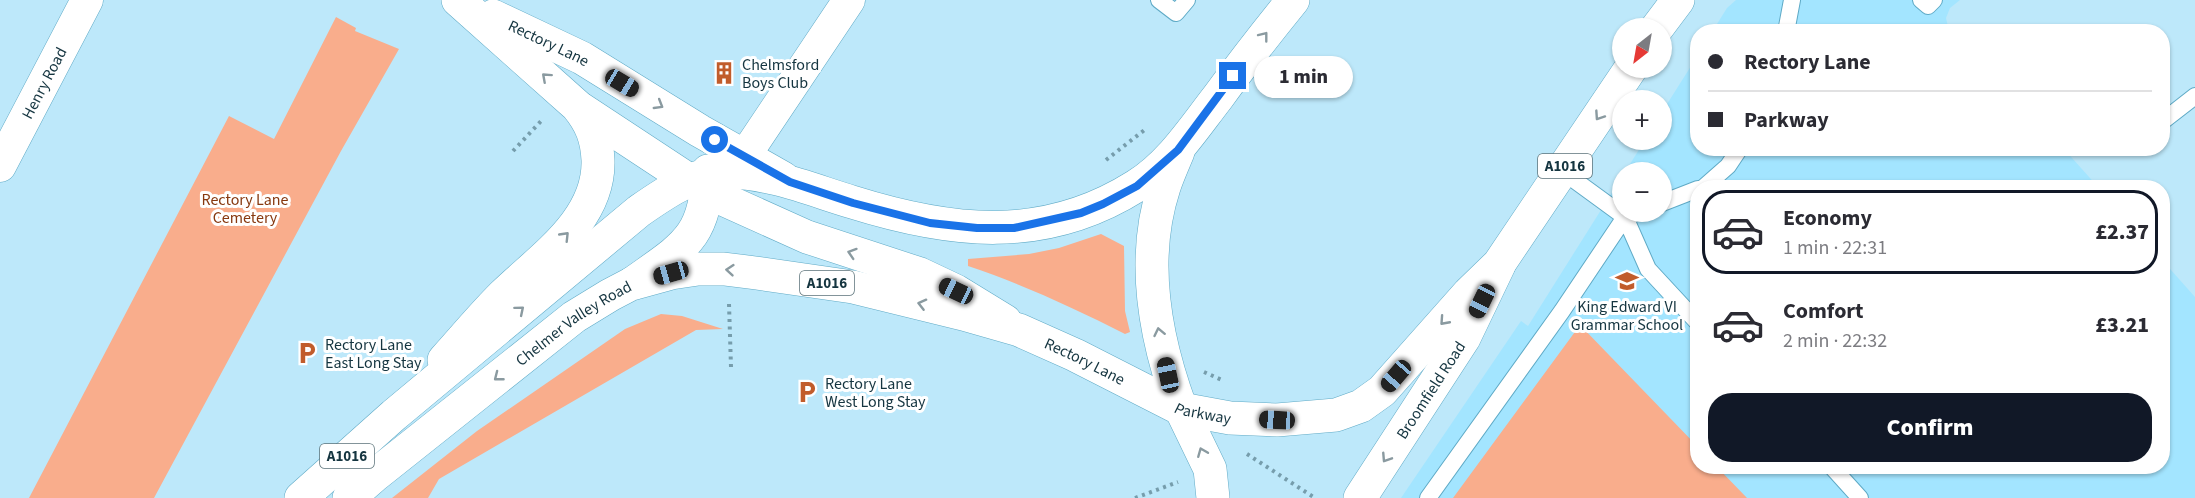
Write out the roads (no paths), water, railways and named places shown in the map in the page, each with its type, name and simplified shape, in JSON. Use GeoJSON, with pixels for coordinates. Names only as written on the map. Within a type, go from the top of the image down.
{"type":"FeatureCollection","features":[{"type":"Feature","properties":{"kind":"main road","name":"Rectory Lane"},"geometry":{"type":"LineString","coordinates":[[394,415],[501,297],[568,233],[587,207],[596,179],[597,150],[594,133],[588,119],[577,106],[458,0]]}},
{"type":"Feature","properties":{"kind":"main road","name":"Rectory Lane"},"geometry":{"type":"LineString","coordinates":[[458,0],[582,58],[700,131],[790,182]]}},
{"type":"Feature","properties":{"kind":"main road","name":"Parkway"},"geometry":{"type":"LineString","coordinates":[[790,182],[853,203],[930,223],[977,228],[1014,228],[1062,218],[1103,204],[1137,186],[1178,150],[1293,0]]}},
{"type":"Feature","properties":{"kind":"main road","name":"Broomfield Road"},"geometry":{"type":"LineString","coordinates":[[1360,498],[1464,338],[1500,264],[1624,78]]}},
{"type":"Feature","properties":{"kind":"main road"},"geometry":{"type":"LineString","coordinates":[[577,106],[702,183],[807,237],[920,274],[956,291],[1019,330]]}},
{"type":"Feature","properties":{"kind":"main road"},"geometry":{"type":"LineString","coordinates":[[631,284],[681,249],[697,228],[702,183],[708,160],[700,131]]}},
{"type":"Feature","properties":{"kind":"main road","name":"Parkway"},"geometry":{"type":"LineString","coordinates":[[1178,150],[1164,187],[1151,259],[1152,291],[1168,375],[1181,409],[1230,418],[1277,420],[1336,415],[1361,406],[1382,391],[1469,293],[1500,264]]}},
{"type":"Feature","properties":{"kind":"main road","name":"A1016"},"geometry":{"type":"LineString","coordinates":[[301,498],[394,415],[639,211],[665,193],[702,183],[728,172],[759,175],[790,182]]}},
{"type":"Feature","properties":{"kind":"main road","name":"Chelmer Valley Road"},"geometry":{"type":"LineString","coordinates":[[349,498],[383,468],[574,317],[631,284],[671,273],[698,270],[748,272],[853,287],[1019,330]]}},
{"type":"Feature","properties":{"kind":"main road","name":"Rectory Lane"},"geometry":{"type":"LineString","coordinates":[[1019,330],[1075,355],[1181,409]]}},
{"type":"Feature","properties":{"kind":"main road"},"geometry":{"type":"LineString","coordinates":[[1181,409],[1210,469],[1213,498]]}},
{"type":"Feature","properties":{"kind":"street","name":"Henry Road"},"geometry":{"type":"LineString","coordinates":[[0,166],[87,0]]}},
{"type":"Feature","properties":{"kind":"street"},"geometry":{"type":"LineString","coordinates":[[744,157],[849,0]]}},
{"type":"Feature","properties":{"kind":"lane"},"geometry":{"type":"LineString","coordinates":[[1159,0],[1176,14],[1187,0]]}},
{"type":"Feature","properties":{"kind":"lane"},"geometry":{"type":"LineString","coordinates":[[1788,24],[1792,0]]}},
{"type":"Feature","properties":{"kind":"lane"},"geometry":{"type":"LineString","coordinates":[[1921,0],[1928,6],[1934,0]]}},
{"type":"Feature","properties":{"kind":"lane"},"geometry":{"type":"LineString","coordinates":[[2170,116],[2195,96]]}},
{"type":"Feature","properties":{"kind":"lane"},"geometry":{"type":"LineString","coordinates":[[1712,180],[1728,166],[1735,156]]}},
{"type":"Feature","properties":{"kind":"lane"},"geometry":{"type":"LineString","coordinates":[[1562,171],[1612,202]]}},
{"type":"Feature","properties":{"kind":"lane"},"geometry":{"type":"LineString","coordinates":[[1672,199],[1690,192]]}},
{"type":"Feature","properties":{"kind":"lane"},"geometry":{"type":"LineString","coordinates":[[1428,498],[1626,222]]}},
{"type":"Feature","properties":{"kind":"lane"},"geometry":{"type":"LineString","coordinates":[[1634,222],[1648,269],[1690,314]]}},
{"type":"Feature","properties":{"kind":"lane"},"geometry":{"type":"LineString","coordinates":[[1838,474],[1860,498]]}},
{"type":"Feature","properties":{"kind":"place","name":"Chelmsford Boys Club"},"geometry":{"type":"Point","coordinates":[724,73]}},
{"type":"Feature","properties":{"kind":"place","name":"King Edward VI Grammar School"},"geometry":{"type":"Point","coordinates":[1627,281]}},
{"type":"Feature","properties":{"kind":"place","name":"Rectory Lane East Long Stay"},"geometry":{"type":"Point","coordinates":[307,353]}},
{"type":"Feature","properties":{"kind":"place","name":"Rectory Lane West Long Stay"},"geometry":{"type":"Point","coordinates":[807,392]}},
{"type":"Feature","properties":{"kind":"park label","name":"Rectory Lane Cemetery"},"geometry":{"type":"Point","coordinates":[245,208]}}]}
